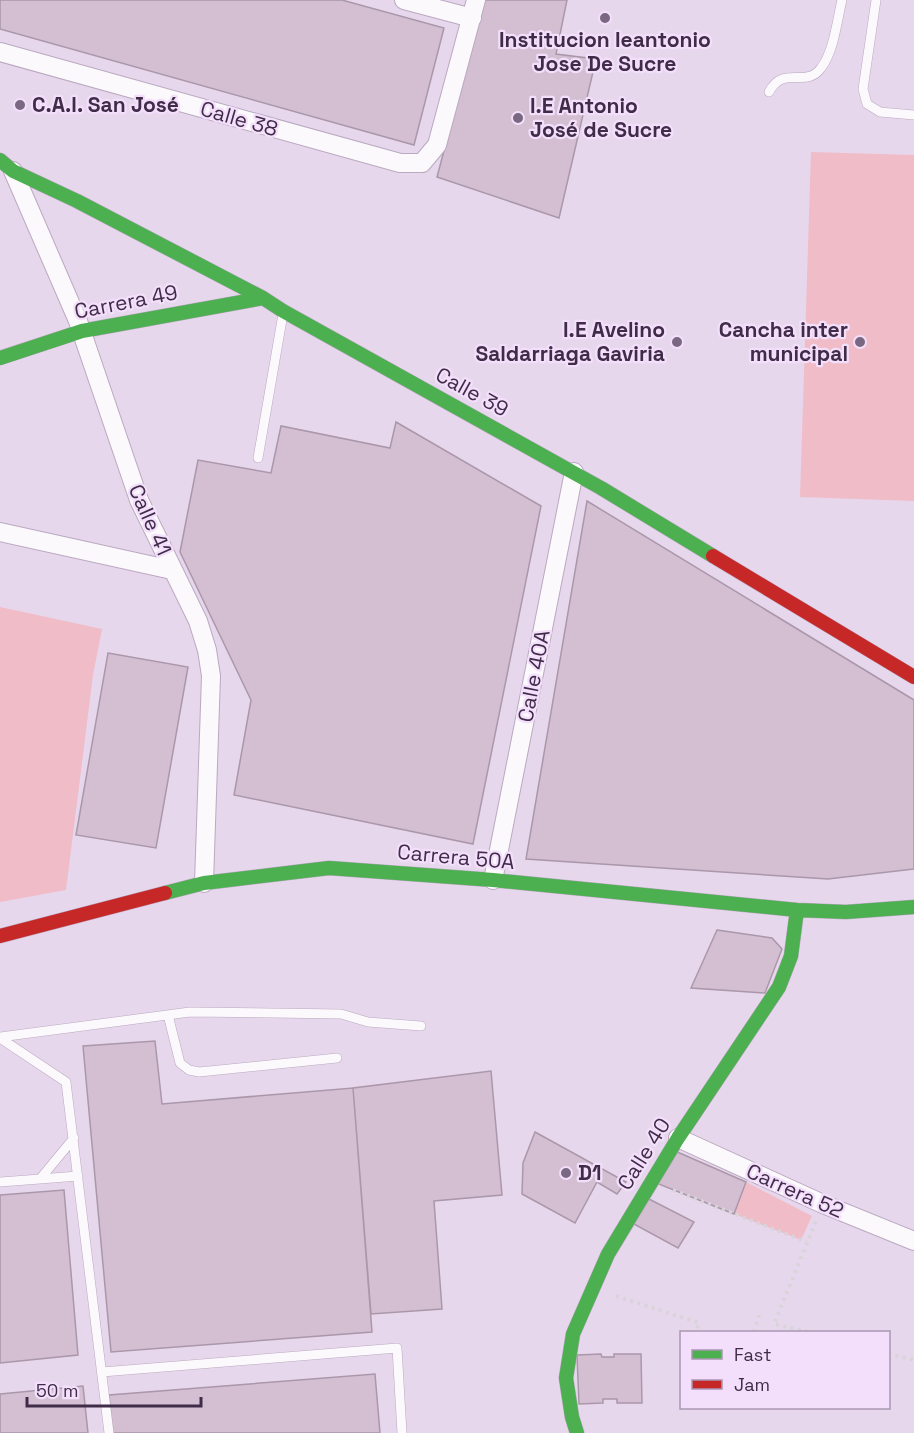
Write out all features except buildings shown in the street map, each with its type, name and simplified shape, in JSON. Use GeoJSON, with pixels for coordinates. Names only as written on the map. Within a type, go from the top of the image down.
{"type":"FeatureCollection","features":[{"type":"Feature","properties":{"kind":"main road","name":"Calle 39"},"geometry":{"type":"LineString","coordinates":[[7,165],[263,298],[574,472],[914,677]]}},
{"type":"Feature","properties":{"kind":"main road","name":"Carrera 49"},"geometry":{"type":"LineString","coordinates":[[0,357],[82,331],[263,298]]}},
{"type":"Feature","properties":{"kind":"main road","name":"Carrera 50A"},"geometry":{"type":"LineString","coordinates":[[0,936],[204,883],[329,868],[493,880],[796,910],[846,912],[914,907]]}},
{"type":"Feature","properties":{"kind":"main road","name":"Calle 40"},"geometry":{"type":"LineString","coordinates":[[578,1433],[572,1417],[567,1378],[573,1334],[608,1254],[678,1138],[779,987],[791,956],[796,910]]}},
{"type":"Feature","properties":{"kind":"street"},"geometry":{"type":"LineString","coordinates":[[404,0],[474,9]]}},
{"type":"Feature","properties":{"kind":"street","name":"Calle 38"},"geometry":{"type":"LineString","coordinates":[[0,52],[400,164],[422,163],[437,145],[474,9]]}},
{"type":"Feature","properties":{"kind":"street","name":"Calle 41"},"geometry":{"type":"LineString","coordinates":[[7,165],[82,331],[139,500],[198,621],[207,650],[211,676],[204,883]]}},
{"type":"Feature","properties":{"kind":"street","name":"Calle 40A"},"geometry":{"type":"LineString","coordinates":[[493,880],[574,472]]}},
{"type":"Feature","properties":{"kind":"street"},"geometry":{"type":"LineString","coordinates":[[0,532],[172,570]]}},
{"type":"Feature","properties":{"kind":"street","name":"Carrera 52"},"geometry":{"type":"LineString","coordinates":[[678,1138],[824,1204],[914,1241]]}},
{"type":"Feature","properties":{"kind":"lane"},"geometry":{"type":"LineString","coordinates":[[769,92],[773,83],[782,77],[810,77],[820,69],[832,39],[842,0]]}},
{"type":"Feature","properties":{"kind":"lane"},"geometry":{"type":"LineString","coordinates":[[876,0],[863,90],[867,104],[880,112],[914,115]]}},
{"type":"Feature","properties":{"kind":"lane"},"geometry":{"type":"LineString","coordinates":[[258,458],[283,311]]}},
{"type":"Feature","properties":{"kind":"lane"},"geometry":{"type":"LineString","coordinates":[[0,1038],[190,1012],[341,1014],[368,1022],[421,1026]]}},
{"type":"Feature","properties":{"kind":"lane"},"geometry":{"type":"LineString","coordinates":[[168,1015],[180,1063],[189,1070],[199,1072],[337,1058]]}},
{"type":"Feature","properties":{"kind":"lane"},"geometry":{"type":"LineString","coordinates":[[0,1038],[66,1082],[109,1433]]}},
{"type":"Feature","properties":{"kind":"lane"},"geometry":{"type":"LineString","coordinates":[[40,1179],[74,1138]]}},
{"type":"Feature","properties":{"kind":"lane"},"geometry":{"type":"LineString","coordinates":[[0,1182],[78,1176]]}},
{"type":"Feature","properties":{"kind":"lane"},"geometry":{"type":"LineString","coordinates":[[102,1372],[397,1348],[402,1433]]}},
{"type":"Feature","properties":{"kind":"path"},"geometry":{"type":"LineString","coordinates":[[651,1182],[807,1242]]}},
{"type":"Feature","properties":{"kind":"path"},"geometry":{"type":"LineString","coordinates":[[804,1331],[774,1324],[824,1204]]}},
{"type":"Feature","properties":{"kind":"path"},"geometry":{"type":"LineString","coordinates":[[592,1289],[699,1323],[696,1331]]}},
{"type":"Feature","properties":{"kind":"path"},"geometry":{"type":"LineString","coordinates":[[754,1331],[759,1315]]}},
{"type":"Feature","properties":{"kind":"path"},"geometry":{"type":"LineString","coordinates":[[890,1354],[914,1360]]}},
{"type":"Feature","properties":{"kind":"shaded area","name":"Cancha inter municipal"},"geometry":{"type":"Polygon","coordinates":[[[811,152],[914,155],[914,501],[800,497],[811,152]]]}},
{"type":"Feature","properties":{"kind":"shaded area"},"geometry":{"type":"Polygon","coordinates":[[[0,607],[102,629],[93,675],[66,890],[0,902],[0,607]]]}},
{"type":"Feature","properties":{"kind":"shaded area"},"geometry":{"type":"Polygon","coordinates":[[[746,1182],[812,1216],[801,1240],[734,1214],[746,1182]]]}},
{"type":"Feature","properties":{"kind":"traffic: fast"},"geometry":{"type":"LineString","coordinates":[[0,160],[13,171],[77,201],[263,298],[601,488],[713,556]]}},
{"type":"Feature","properties":{"kind":"traffic: fast"},"geometry":{"type":"LineString","coordinates":[[0,358],[82,331],[263,298]]}},
{"type":"Feature","properties":{"kind":"traffic: fast"},"geometry":{"type":"LineString","coordinates":[[165,893],[204,883],[329,868],[493,880],[797,910],[846,912],[914,907]]}},
{"type":"Feature","properties":{"kind":"traffic: fast"},"geometry":{"type":"LineString","coordinates":[[577,1433],[566,1378],[573,1334],[608,1254],[678,1138],[779,987],[791,956],[797,910]]}},
{"type":"Feature","properties":{"kind":"traffic: jam"},"geometry":{"type":"LineString","coordinates":[[713,556],[914,677]]}},
{"type":"Feature","properties":{"kind":"traffic: jam"},"geometry":{"type":"LineString","coordinates":[[0,936],[165,893]]}},
{"type":"Feature","properties":{"kind":"place","name":"Institucion Ieantonio Jose De Sucre"},"geometry":{"type":"Point","coordinates":[605,18]}},
{"type":"Feature","properties":{"kind":"place","name":"C.A.I. San José"},"geometry":{"type":"Point","coordinates":[20,105]}},
{"type":"Feature","properties":{"kind":"place","name":"I.E Antonio José de Sucre"},"geometry":{"type":"Point","coordinates":[518,118]}},
{"type":"Feature","properties":{"kind":"place","name":"I.E Avelino Saldarriaga Gaviria"},"geometry":{"type":"Point","coordinates":[677,342]}},
{"type":"Feature","properties":{"kind":"place","name":"Cancha inter municipal"},"geometry":{"type":"Point","coordinates":[860,342]}},
{"type":"Feature","properties":{"kind":"place","name":"D1"},"geometry":{"type":"Point","coordinates":[566,1173]}}]}
